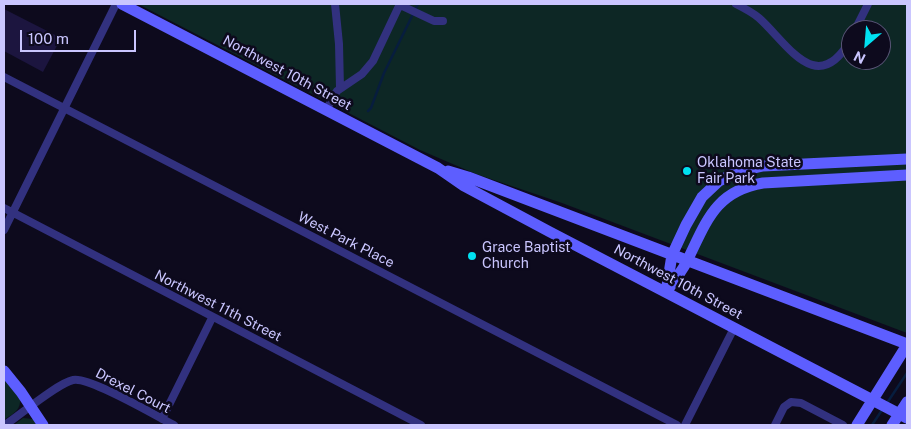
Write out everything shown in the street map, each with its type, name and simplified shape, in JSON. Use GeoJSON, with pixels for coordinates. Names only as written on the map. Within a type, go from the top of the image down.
{"type":"FeatureCollection","features":[{"type":"Feature","properties":{"kind":"main road","name":"Northwest 10th Street"},"geometry":{"type":"LineString","coordinates":[[122,4],[438,168],[464,186],[907,418]]}},
{"type":"Feature","properties":{"kind":"main road"},"geometry":{"type":"LineString","coordinates":[[666,292],[672,255],[686,225],[702,197],[719,181],[737,172],[763,166],[907,159]]}},
{"type":"Feature","properties":{"kind":"main road","name":"Northwest 10th Street"},"geometry":{"type":"LineString","coordinates":[[438,168],[468,177],[907,345]]}},
{"type":"Feature","properties":{"kind":"main road"},"geometry":{"type":"LineString","coordinates":[[666,292],[688,261],[714,210],[723,199],[736,190],[749,185],[795,180],[907,175]]}},
{"type":"Feature","properties":{"kind":"main road"},"geometry":{"type":"LineString","coordinates":[[857,425],[907,345]]}},
{"type":"Feature","properties":{"kind":"main road"},"geometry":{"type":"LineString","coordinates":[[4,371],[43,425]]}},
{"type":"Feature","properties":{"kind":"main road"},"geometry":{"type":"LineString","coordinates":[[892,425],[907,402]]}},
{"type":"Feature","properties":{"kind":"street"},"geometry":{"type":"LineString","coordinates":[[4,230],[116,4]]}},
{"type":"Feature","properties":{"kind":"street"},"geometry":{"type":"LineString","coordinates":[[335,4],[339,44],[340,88]]}},
{"type":"Feature","properties":{"kind":"street"},"geometry":{"type":"LineString","coordinates":[[736,4],[758,17],[791,52],[808,63],[818,66],[830,63],[841,54]]}},
{"type":"Feature","properties":{"kind":"street"},"geometry":{"type":"LineString","coordinates":[[861,20],[868,4]]}},
{"type":"Feature","properties":{"kind":"street"},"geometry":{"type":"LineString","coordinates":[[326,110],[340,88],[362,74],[373,61],[403,6],[425,17],[436,21],[443,21]]}},
{"type":"Feature","properties":{"kind":"street","name":"West Park Place"},"geometry":{"type":"LineString","coordinates":[[4,77],[677,425]]}},
{"type":"Feature","properties":{"kind":"street","name":"Northwest 11th Street"},"geometry":{"type":"LineString","coordinates":[[4,208],[212,318],[421,425]]}},
{"type":"Feature","properties":{"kind":"street"},"geometry":{"type":"LineString","coordinates":[[162,419],[212,318]]}},
{"type":"Feature","properties":{"kind":"street"},"geometry":{"type":"LineString","coordinates":[[685,425],[734,328]]}},
{"type":"Feature","properties":{"kind":"street","name":"Drexel Court"},"geometry":{"type":"LineString","coordinates":[[5,425],[62,384],[79,379],[98,386],[174,425]]}},
{"type":"Feature","properties":{"kind":"street"},"geometry":{"type":"LineString","coordinates":[[775,425],[788,403],[791,402],[801,403],[843,425]]}},
{"type":"Feature","properties":{"kind":"green space","name":"Oklahoma State Fair Park"},"geometry":{"type":"Polygon","coordinates":[[[138,4],[907,4],[907,333],[562,203],[476,174],[420,150],[138,4]]]}},
{"type":"Feature","properties":{"kind":"green space"},"geometry":{"type":"Polygon","coordinates":[[[4,378],[20,399],[20,403],[13,414],[4,420],[4,378]]]}},
{"type":"Feature","properties":{"kind":"green space"},"geometry":{"type":"Polygon","coordinates":[[[23,418],[33,419],[37,425],[14,425],[23,418]]]}},
{"type":"Feature","properties":{"kind":"building"},"geometry":{"type":"Polygon","coordinates":[[[4,9],[61,38],[43,72],[4,51],[4,9]]]}},
{"type":"Feature","properties":{"kind":"waterway"},"geometry":{"type":"LineString","coordinates":[[368,111],[371,108],[384,73],[418,4]]}},
{"type":"Feature","properties":{"kind":"waterway"},"geometry":{"type":"LineString","coordinates":[[887,403],[907,373]]}},
{"type":"Feature","properties":{"kind":"waterway"},"geometry":{"type":"LineString","coordinates":[[872,425],[882,410]]}},
{"type":"Feature","properties":{"kind":"place","name":"Oklahoma State Fair Park"},"geometry":{"type":"Point","coordinates":[687,171]}},
{"type":"Feature","properties":{"kind":"place","name":"Grace Baptist Church"},"geometry":{"type":"Point","coordinates":[472,256]}}]}
